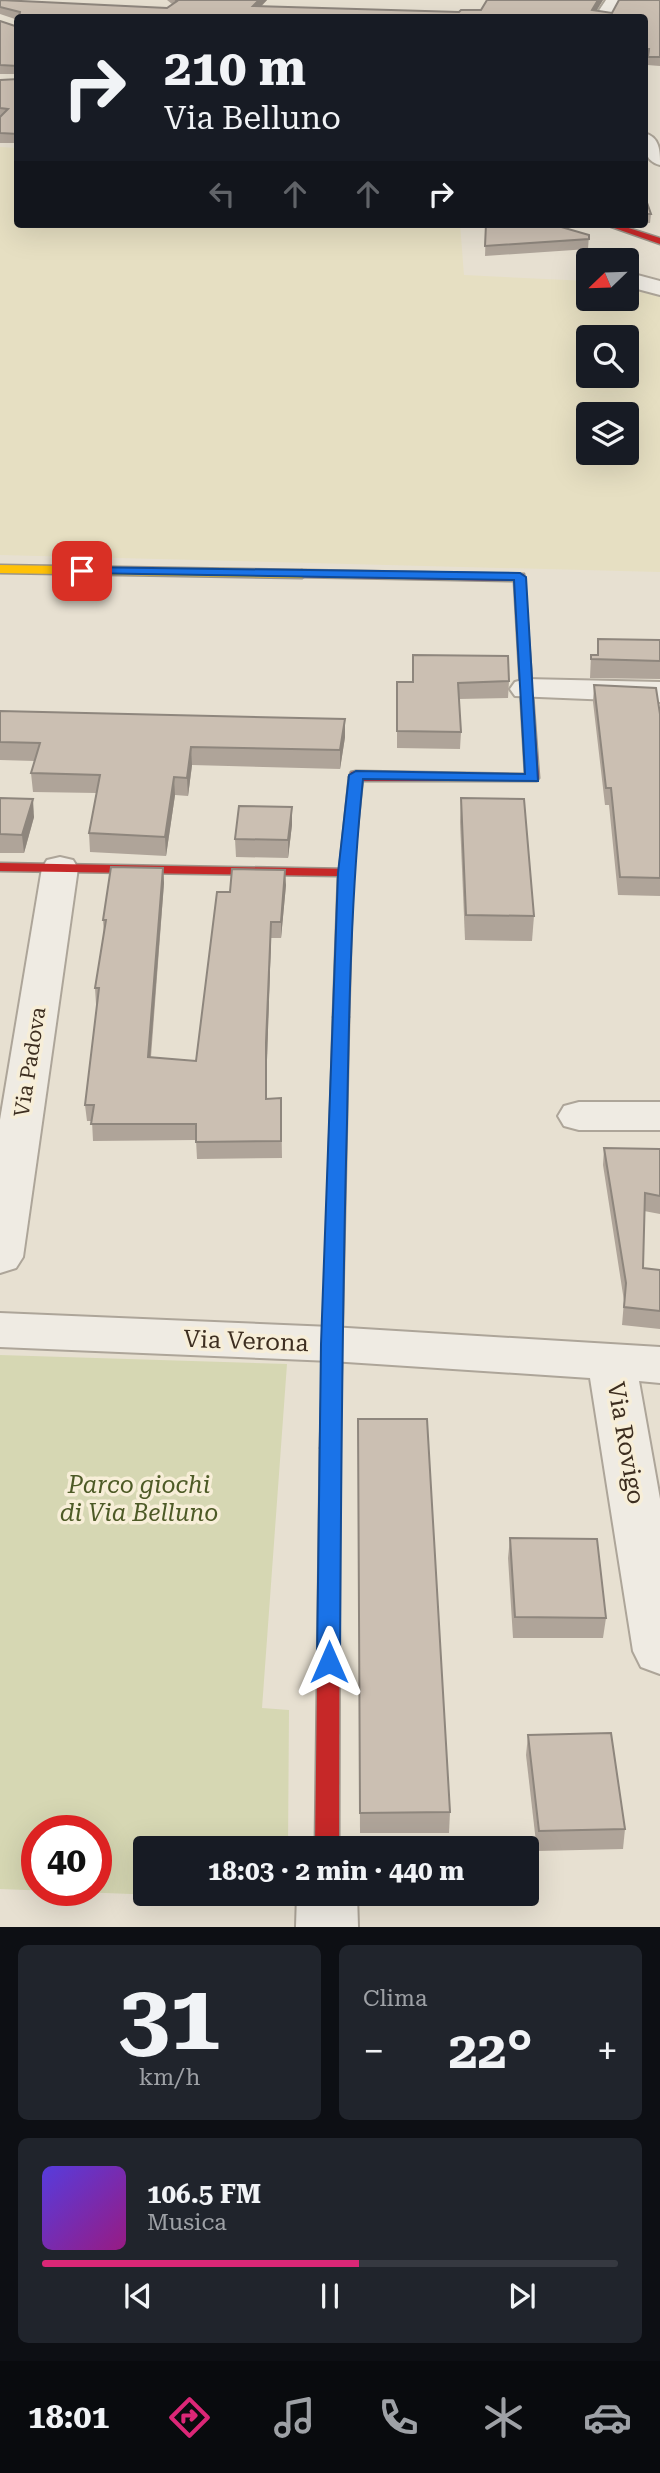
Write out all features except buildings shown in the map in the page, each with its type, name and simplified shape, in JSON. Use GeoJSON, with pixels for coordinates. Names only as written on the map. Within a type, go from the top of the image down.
{"type":"FeatureCollection","features":[{"type":"Feature","properties":{"kind":"street"},"geometry":{"type":"LineString","coordinates":[[648,144],[660,159]]}},
{"type":"Feature","properties":{"kind":"street"},"geometry":{"type":"LineString","coordinates":[[619,228],[660,241]]}},
{"type":"Feature","properties":{"kind":"street"},"geometry":{"type":"LineString","coordinates":[[640,228],[660,234]]}},
{"type":"Feature","properties":{"kind":"street"},"geometry":{"type":"LineString","coordinates":[[639,282],[660,288]]}},
{"type":"Feature","properties":{"kind":"street"},"geometry":{"type":"LineString","coordinates":[[0,569],[520,577],[533,778],[356,775],[346,873],[331,1344],[327,1836]]}},
{"type":"Feature","properties":{"kind":"street"},"geometry":{"type":"LineString","coordinates":[[526,689],[660,692]]}},
{"type":"Feature","properties":{"kind":"street"},"geometry":{"type":"LineString","coordinates":[[0,867],[346,873]]}},
{"type":"Feature","properties":{"kind":"street","name":"Via Padova"},"geometry":{"type":"LineString","coordinates":[[0,1257],[60,868]]}},
{"type":"Feature","properties":{"kind":"street"},"geometry":{"type":"LineString","coordinates":[[579,1116],[660,1116]]}},
{"type":"Feature","properties":{"kind":"street","name":"Via Verona"},"geometry":{"type":"LineString","coordinates":[[0,1330],[331,1344],[660,1365]]}},
{"type":"Feature","properties":{"kind":"street","name":"Via Rovigo"},"geometry":{"type":"LineString","coordinates":[[611,1360],[660,1651]]}},
{"type":"Feature","properties":{"kind":"street"},"geometry":{"type":"LineString","coordinates":[[327,1906],[327,1927]]}},
{"type":"Feature","properties":{"kind":"shaded area"},"geometry":{"type":"Polygon","coordinates":[[[0,147],[14,148],[14,228],[460,228],[464,275],[576,280],[576,312],[639,312],[639,287],[660,292],[660,572],[0,555],[0,147]]]}},
{"type":"Feature","properties":{"kind":"green space","name":"Parco giochi di Via Belluno"},"geometry":{"type":"Polygon","coordinates":[[[0,1355],[287,1364],[262,1708],[289,1710],[288,1836],[133,1836],[133,1894],[112,1893],[112,1815],[21,1815],[21,1890],[0,1889],[0,1355]]]}},
{"type":"Feature","properties":{"kind":"traffic: fast"},"geometry":{"type":"LineString","coordinates":[[330,1448],[341,1017]]}},
{"type":"Feature","properties":{"kind":"traffic: slow"},"geometry":{"type":"LineString","coordinates":[[0,569],[302,574]]}},
{"type":"Feature","properties":{"kind":"traffic: slow"},"geometry":{"type":"LineString","coordinates":[[346,872],[356,777]]}},
{"type":"Feature","properties":{"kind":"traffic: jam"},"geometry":{"type":"LineString","coordinates":[[619,228],[660,241]]}},
{"type":"Feature","properties":{"kind":"traffic: jam"},"geometry":{"type":"LineString","coordinates":[[302,574],[520,577],[532,778],[356,777]]}},
{"type":"Feature","properties":{"kind":"traffic: jam"},"geometry":{"type":"LineString","coordinates":[[0,867],[346,872],[341,1017]]}},
{"type":"Feature","properties":{"kind":"traffic: jam"},"geometry":{"type":"LineString","coordinates":[[327,1836],[330,1448]]}},
{"type":"Feature","properties":{"kind":"route"},"geometry":{"type":"LineString","coordinates":[[82,571],[520,577],[533,778],[356,775],[346,873],[331,1344],[329,1662]]}}]}
